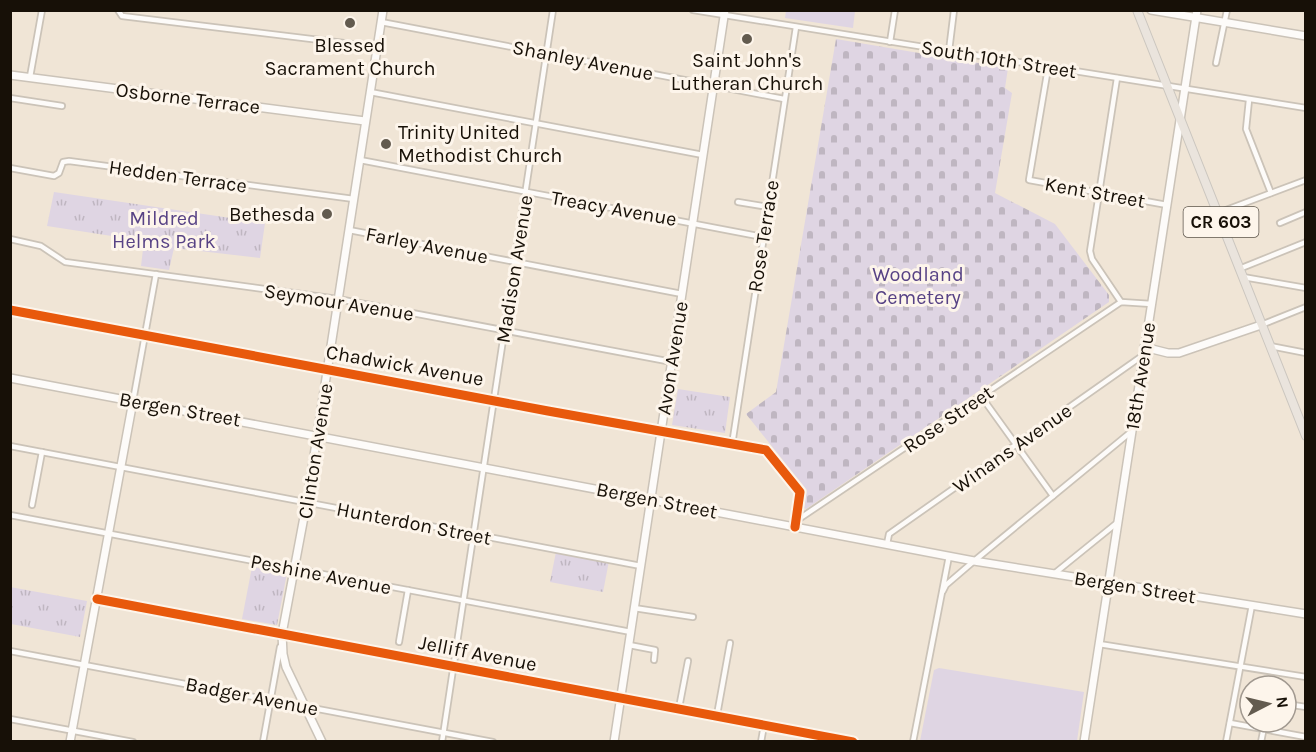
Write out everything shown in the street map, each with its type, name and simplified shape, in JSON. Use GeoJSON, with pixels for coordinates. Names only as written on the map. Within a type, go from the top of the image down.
{"type":"FeatureCollection","features":[{"type":"Feature","properties":{"kind":"main road","name":"Clinton Avenue"},"geometry":{"type":"LineString","coordinates":[[322,741],[284,661],[282,634],[307,501],[383,10]]}},
{"type":"Feature","properties":{"kind":"main road","name":"CR 603"},"geometry":{"type":"LineString","coordinates":[[1137,10],[1269,346],[1301,415],[1305,436]]}},
{"type":"Feature","properties":{"kind":"main road"},"geometry":{"type":"LineString","coordinates":[[1151,10],[1196,14],[1225,22],[1305,36]]}},
{"type":"Feature","properties":{"kind":"main road","name":"Avon Avenue"},"geometry":{"type":"LineString","coordinates":[[614,741],[724,13]]}},
{"type":"Feature","properties":{"kind":"main road","name":"18th Avenue"},"geometry":{"type":"LineString","coordinates":[[1084,741],[1196,14]]}},
{"type":"Feature","properties":{"kind":"main road","name":"Osborne Terrace"},"geometry":{"type":"LineString","coordinates":[[10,75],[365,121]]}},
{"type":"Feature","properties":{"kind":"main road"},"geometry":{"type":"LineString","coordinates":[[1144,347],[1168,353],[1179,353],[1261,325]]}},
{"type":"Feature","properties":{"kind":"main road","name":"Bergen Street"},"geometry":{"type":"LineString","coordinates":[[10,378],[796,524],[974,561],[1305,614]]}},
{"type":"Feature","properties":{"kind":"main road"},"geometry":{"type":"LineString","coordinates":[[70,741],[133,401]]}},
{"type":"Feature","properties":{"kind":"street"},"geometry":{"type":"LineString","coordinates":[[30,77],[42,10]]}},
{"type":"Feature","properties":{"kind":"street","name":"Madison Avenue"},"geometry":{"type":"LineString","coordinates":[[442,741],[553,10]]}},
{"type":"Feature","properties":{"kind":"street","name":"South 10th Street"},"geometry":{"type":"LineString","coordinates":[[693,10],[724,13],[796,27],[1305,108]]}},
{"type":"Feature","properties":{"kind":"street"},"geometry":{"type":"LineString","coordinates":[[890,42],[895,10]]}},
{"type":"Feature","properties":{"kind":"street"},"geometry":{"type":"LineString","coordinates":[[949,51],[954,10]]}},
{"type":"Feature","properties":{"kind":"street"},"geometry":{"type":"LineString","coordinates":[[1216,63],[1227,10]]}},
{"type":"Feature","properties":{"kind":"street"},"geometry":{"type":"LineString","coordinates":[[119,12],[122,16],[377,47]]}},
{"type":"Feature","properties":{"kind":"street","name":"Shanley Avenue"},"geometry":{"type":"LineString","coordinates":[[381,22],[784,99]]}},
{"type":"Feature","properties":{"kind":"street","name":"Rose Terrace"},"geometry":{"type":"LineString","coordinates":[[732,445],[796,27]]}},
{"type":"Feature","properties":{"kind":"street","name":"Kent Street"},"geometry":{"type":"LineString","coordinates":[[1048,68],[1029,180],[1167,205]]}},
{"type":"Feature","properties":{"kind":"street"},"geometry":{"type":"LineString","coordinates":[[1117,78],[1090,250],[1092,259],[1121,302],[1152,304]]}},
{"type":"Feature","properties":{"kind":"street"},"geometry":{"type":"LineString","coordinates":[[370,92],[703,155]]}},
{"type":"Feature","properties":{"kind":"street"},"geometry":{"type":"LineString","coordinates":[[10,98],[63,106]]}},
{"type":"Feature","properties":{"kind":"street"},"geometry":{"type":"LineString","coordinates":[[1249,100],[1246,129],[1271,193]]}},
{"type":"Feature","properties":{"kind":"street","name":"Treacy Avenue"},"geometry":{"type":"LineString","coordinates":[[360,160],[763,237]]}},
{"type":"Feature","properties":{"kind":"street","name":"Hedden Terrace"},"geometry":{"type":"LineString","coordinates":[[10,168],[54,176],[59,174],[63,162],[69,161],[354,199]]}},
{"type":"Feature","properties":{"kind":"street"},"geometry":{"type":"LineString","coordinates":[[1218,213],[1305,180]]}},
{"type":"Feature","properties":{"kind":"street"},"geometry":{"type":"LineString","coordinates":[[738,202],[768,207]]}},
{"type":"Feature","properties":{"kind":"street"},"geometry":{"type":"LineString","coordinates":[[1280,223],[1305,212]]}},
{"type":"Feature","properties":{"kind":"street","name":"Farley Avenue"},"geometry":{"type":"LineString","coordinates":[[349,230],[682,294]]}},
{"type":"Feature","properties":{"kind":"street","name":"Seymour Avenue"},"geometry":{"type":"LineString","coordinates":[[10,239],[41,246],[65,262],[338,300],[672,362]]}},
{"type":"Feature","properties":{"kind":"street"},"geometry":{"type":"LineString","coordinates":[[1239,269],[1305,242]]}},
{"type":"Feature","properties":{"kind":"street"},"geometry":{"type":"LineString","coordinates":[[133,401],[156,274]]}},
{"type":"Feature","properties":{"kind":"street"},"geometry":{"type":"LineString","coordinates":[[1242,277],[1305,288]]}},
{"type":"Feature","properties":{"kind":"street","name":"Rose Street"},"geometry":{"type":"LineString","coordinates":[[796,524],[1121,302]]}},
{"type":"Feature","properties":{"kind":"street"},"geometry":{"type":"LineString","coordinates":[[1261,325],[1305,307]]}},
{"type":"Feature","properties":{"kind":"street","name":"Chadwick Avenue"},"geometry":{"type":"LineString","coordinates":[[10,310],[766,450],[800,492],[796,524]]}},
{"type":"Feature","properties":{"kind":"street"},"geometry":{"type":"LineString","coordinates":[[1269,346],[1305,353]]}},
{"type":"Feature","properties":{"kind":"street","name":"Winans Avenue"},"geometry":{"type":"LineString","coordinates":[[887,544],[889,534],[1142,356]]}},
{"type":"Feature","properties":{"kind":"street"},"geometry":{"type":"LineString","coordinates":[[981,396],[1053,496]]}},
{"type":"Feature","properties":{"kind":"street"},"geometry":{"type":"LineString","coordinates":[[943,591],[946,585],[974,561],[1132,431]]}},
{"type":"Feature","properties":{"kind":"street","name":"Hunterdon Street"},"geometry":{"type":"LineString","coordinates":[[10,446],[641,566]]}},
{"type":"Feature","properties":{"kind":"street"},"geometry":{"type":"LineString","coordinates":[[32,505],[42,452]]}},
{"type":"Feature","properties":{"kind":"street","name":"Peshine Avenue"},"geometry":{"type":"LineString","coordinates":[[10,515],[631,632]]}},
{"type":"Feature","properties":{"kind":"street"},"geometry":{"type":"LineString","coordinates":[[1055,573],[1118,522]]}},
{"type":"Feature","properties":{"kind":"street"},"geometry":{"type":"LineString","coordinates":[[913,741],[949,556]]}},
{"type":"Feature","properties":{"kind":"street"},"geometry":{"type":"LineString","coordinates":[[399,642],[408,591]]}},
{"type":"Feature","properties":{"kind":"street","name":"Jelliff Avenue"},"geometry":{"type":"LineString","coordinates":[[97,599],[853,741]]}},
{"type":"Feature","properties":{"kind":"street"},"geometry":{"type":"LineString","coordinates":[[1227,741],[1252,605]]}},
{"type":"Feature","properties":{"kind":"street"},"geometry":{"type":"LineString","coordinates":[[634,608],[693,617]]}},
{"type":"Feature","properties":{"kind":"street"},"geometry":{"type":"LineString","coordinates":[[263,741],[282,634]]}},
{"type":"Feature","properties":{"kind":"street"},"geometry":{"type":"LineString","coordinates":[[717,715],[730,643]]}},
{"type":"Feature","properties":{"kind":"street"},"geometry":{"type":"LineString","coordinates":[[1099,644],[1305,677]]}},
{"type":"Feature","properties":{"kind":"street"},"geometry":{"type":"LineString","coordinates":[[629,645],[655,650],[654,660]]}},
{"type":"Feature","properties":{"kind":"street","name":"Badger Avenue"},"geometry":{"type":"LineString","coordinates":[[10,651],[493,741]]}},
{"type":"Feature","properties":{"kind":"street"},"geometry":{"type":"LineString","coordinates":[[679,708],[688,661]]}},
{"type":"Feature","properties":{"kind":"street"},"geometry":{"type":"LineString","coordinates":[[10,719],[133,741]]}},
{"type":"Feature","properties":{"kind":"street"},"geometry":{"type":"LineString","coordinates":[[1230,723],[1238,724]]}},
{"type":"Feature","properties":{"kind":"street"},"geometry":{"type":"LineString","coordinates":[[761,741],[764,725]]}},
{"type":"Feature","properties":{"kind":"street"},"geometry":{"type":"LineString","coordinates":[[1289,734],[1305,737]]}},
{"type":"Feature","properties":{"kind":"green space"},"geometry":{"type":"Polygon","coordinates":[[[786,10],[855,11],[853,28],[785,18],[786,10]]]}},
{"type":"Feature","properties":{"kind":"green space","name":"Woodland Cemetery"},"geometry":{"type":"Polygon","coordinates":[[[836,39],[1008,68],[1005,88],[1012,93],[995,193],[1055,224],[1109,295],[1109,302],[806,509],[804,508],[807,490],[746,414],[776,392],[836,39]]]}},
{"type":"Feature","properties":{"kind":"green space","name":"Mildred Helms Park"},"geometry":{"type":"Polygon","coordinates":[[[54,192],[265,223],[260,258],[174,248],[169,270],[141,266],[144,241],[47,226],[54,192]]]}},
{"type":"Feature","properties":{"kind":"green space"},"geometry":{"type":"Polygon","coordinates":[[[678,389],[730,397],[725,433],[672,425],[678,389]]]}},
{"type":"Feature","properties":{"kind":"green space"},"geometry":{"type":"Polygon","coordinates":[[[556,552],[609,561],[603,592],[550,582],[556,552]]]}},
{"type":"Feature","properties":{"kind":"green space"},"geometry":{"type":"Polygon","coordinates":[[[252,567],[287,573],[277,625],[242,619],[252,567]]]}},
{"type":"Feature","properties":{"kind":"green space"},"geometry":{"type":"Polygon","coordinates":[[[10,587],[87,601],[80,637],[11,624],[10,587]]]}},
{"type":"Feature","properties":{"kind":"green space"},"geometry":{"type":"Polygon","coordinates":[[[939,668],[1084,692],[1077,741],[920,741],[934,670],[939,668]]]}},
{"type":"Feature","properties":{"kind":"cycle path"},"geometry":{"type":"LineString","coordinates":[[10,310],[766,450],[800,492],[795,527]]}},
{"type":"Feature","properties":{"kind":"cycle path"},"geometry":{"type":"LineString","coordinates":[[97,599],[853,742]]}},
{"type":"Feature","properties":{"kind":"place","name":"Blessed Sacrament Church"},"geometry":{"type":"Point","coordinates":[350,23]}},
{"type":"Feature","properties":{"kind":"place","name":"Saint John's Lutheran Church"},"geometry":{"type":"Point","coordinates":[747,39]}},
{"type":"Feature","properties":{"kind":"place","name":"Trinity United Methodist Church"},"geometry":{"type":"Point","coordinates":[386,144]}},
{"type":"Feature","properties":{"kind":"place","name":"Bethesda"},"geometry":{"type":"Point","coordinates":[327,214]}}]}
